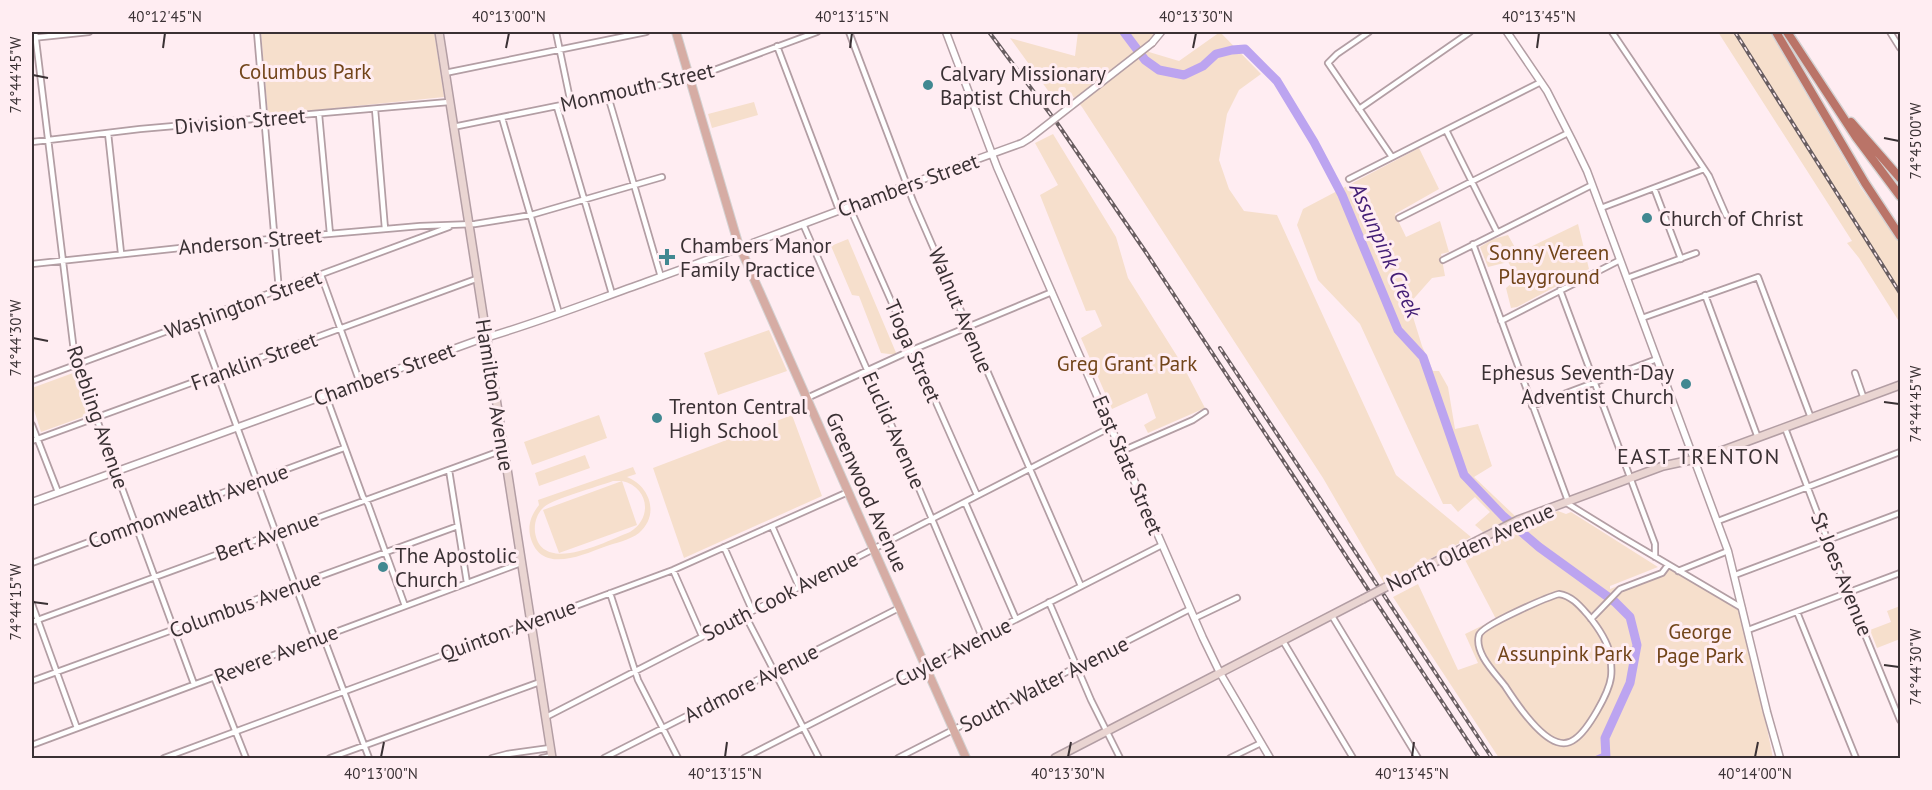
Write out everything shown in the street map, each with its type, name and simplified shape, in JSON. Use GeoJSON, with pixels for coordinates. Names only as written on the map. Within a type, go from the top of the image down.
{"type":"FeatureCollection","features":[{"type":"Feature","properties":{"kind":"highway"},"geometry":{"type":"LineString","coordinates":[[1776,32],[1865,183],[1900,236]]}},
{"type":"Feature","properties":{"kind":"highway"},"geometry":{"type":"LineString","coordinates":[[1787,32],[1861,144],[1900,196]]}},
{"type":"Feature","properties":{"kind":"highway"},"geometry":{"type":"LineString","coordinates":[[1838,110],[1900,178]]}},
{"type":"Feature","properties":{"kind":"highway"},"geometry":{"type":"LineString","coordinates":[[1885,214],[1900,227]]}},
{"type":"Feature","properties":{"kind":"main road","name":"Hamilton Avenue"},"geometry":{"type":"LineString","coordinates":[[439,32],[552,757]]}},
{"type":"Feature","properties":{"kind":"main road","name":"Greenwood Avenue"},"geometry":{"type":"LineString","coordinates":[[676,32],[740,248],[966,759]]}},
{"type":"Feature","properties":{"kind":"main road","name":"North Olden Avenue"},"geometry":{"type":"LineString","coordinates":[[1055,759],[1518,520],[1663,466],[1695,459],[1758,438],[1900,385]]}},
{"type":"Feature","properties":{"kind":"street","name":"Roebling Avenue"},"geometry":{"type":"LineString","coordinates":[[35,32],[76,365],[194,684]]}},
{"type":"Feature","properties":{"kind":"street"},"geometry":{"type":"LineString","coordinates":[[34,38],[89,32]]}},
{"type":"Feature","properties":{"kind":"street"},"geometry":{"type":"LineString","coordinates":[[257,32],[279,291]]}},
{"type":"Feature","properties":{"kind":"street"},"geometry":{"type":"LineString","coordinates":[[556,32],[571,104]]}},
{"type":"Feature","properties":{"kind":"street"},"geometry":{"type":"LineString","coordinates":[[445,73],[646,32]]}},
{"type":"Feature","properties":{"kind":"street","name":"Monmouth Street"},"geometry":{"type":"LineString","coordinates":[[453,127],[690,79],[817,32]]}},
{"type":"Feature","properties":{"kind":"street","name":"Walnut Avenue"},"geometry":{"type":"LineString","coordinates":[[849,32],[907,185],[1081,586]]}},
{"type":"Feature","properties":{"kind":"street","name":"East State Street"},"geometry":{"type":"LineString","coordinates":[[946,32],[992,154],[1190,609],[1220,673],[1270,759]]}},
{"type":"Feature","properties":{"kind":"street","name":"Chambers Street"},"geometry":{"type":"LineString","coordinates":[[32,502],[485,338],[559,314],[1022,143],[1152,43],[1161,32]]}},
{"type":"Feature","properties":{"kind":"street"},"geometry":{"type":"LineString","coordinates":[[1369,32],[1328,63],[1392,157]]}},
{"type":"Feature","properties":{"kind":"street"},"geometry":{"type":"LineString","coordinates":[[1359,109],[1470,32]]}},
{"type":"Feature","properties":{"kind":"street"},"geometry":{"type":"LineString","coordinates":[[1507,32],[1541,82],[1568,133],[1601,208],[1728,551],[1770,723],[1781,758]]}},
{"type":"Feature","properties":{"kind":"street"},"geometry":{"type":"LineString","coordinates":[[1612,32],[1704,169],[1726,215]]}},
{"type":"Feature","properties":{"kind":"street"},"geometry":{"type":"LineString","coordinates":[[1890,32],[1900,48]]}},
{"type":"Feature","properties":{"kind":"street"},"geometry":{"type":"LineString","coordinates":[[777,46],[839,210]]}},
{"type":"Feature","properties":{"kind":"street"},"geometry":{"type":"LineString","coordinates":[[1349,179],[1541,82]]}},
{"type":"Feature","properties":{"kind":"street"},"geometry":{"type":"LineString","coordinates":[[608,96],[661,277]]}},
{"type":"Feature","properties":{"kind":"street","name":"Division Street"},"geometry":{"type":"LineString","coordinates":[[32,142],[449,102]]}},
{"type":"Feature","properties":{"kind":"street"},"geometry":{"type":"LineString","coordinates":[[557,106],[612,294]]}},
{"type":"Feature","properties":{"kind":"street"},"geometry":{"type":"LineString","coordinates":[[375,109],[385,230]]}},
{"type":"Feature","properties":{"kind":"street"},"geometry":{"type":"LineString","coordinates":[[319,114],[330,234]]}},
{"type":"Feature","properties":{"kind":"street"},"geometry":{"type":"LineString","coordinates":[[502,118],[559,314]]}},
{"type":"Feature","properties":{"kind":"street"},"geometry":{"type":"LineString","coordinates":[[1446,130],[1497,232]]}},
{"type":"Feature","properties":{"kind":"street"},"geometry":{"type":"LineString","coordinates":[[108,133],[121,253]]}},
{"type":"Feature","properties":{"kind":"street"},"geometry":{"type":"LineString","coordinates":[[1399,218],[1568,133]]}},
{"type":"Feature","properties":{"kind":"street"},"geometry":{"type":"LineString","coordinates":[[1601,208],[1704,169]]}},
{"type":"Feature","properties":{"kind":"street","name":"Anderson Street"},"geometry":{"type":"LineString","coordinates":[[32,264],[274,239],[475,224],[531,215],[662,177]]}},
{"type":"Feature","properties":{"kind":"street"},"geometry":{"type":"LineString","coordinates":[[1443,260],[1592,185]]}},
{"type":"Feature","properties":{"kind":"street"},"geometry":{"type":"LineString","coordinates":[[1654,188],[1681,259]]}},
{"type":"Feature","properties":{"kind":"street","name":"Tioga Street"},"geometry":{"type":"LineString","coordinates":[[849,206],[976,495]]}},
{"type":"Feature","properties":{"kind":"street","name":"Euclid Avenue"},"geometry":{"type":"LineString","coordinates":[[803,224],[932,518],[981,637]]}},
{"type":"Feature","properties":{"kind":"street","name":"Washington Street"},"geometry":{"type":"LineString","coordinates":[[32,381],[454,225]]}},
{"type":"Feature","properties":{"kind":"street"},"geometry":{"type":"LineString","coordinates":[[1473,244],[1567,501],[1655,557],[1742,608]]}},
{"type":"Feature","properties":{"kind":"street"},"geometry":{"type":"LineString","coordinates":[[1627,278],[1696,253]]}},
{"type":"Feature","properties":{"kind":"street"},"geometry":{"type":"LineString","coordinates":[[1501,321],[1620,260]]}},
{"type":"Feature","properties":{"kind":"street"},"geometry":{"type":"LineString","coordinates":[[321,275],[360,383]]}},
{"type":"Feature","properties":{"kind":"street"},"geometry":{"type":"LineString","coordinates":[[1642,318],[1758,277],[1811,418]]}},
{"type":"Feature","properties":{"kind":"street","name":"Franklin Street"},"geometry":{"type":"LineString","coordinates":[[32,441],[476,279]]}},
{"type":"Feature","properties":{"kind":"street"},"geometry":{"type":"LineString","coordinates":[[1560,290],[1655,544],[1655,557]]}},
{"type":"Feature","properties":{"kind":"street"},"geometry":{"type":"LineString","coordinates":[[806,398],[912,350],[1052,292]]}},
{"type":"Feature","properties":{"kind":"street"},"geometry":{"type":"LineString","coordinates":[[1705,295],[1758,438]]}},
{"type":"Feature","properties":{"kind":"street"},"geometry":{"type":"LineString","coordinates":[[198,321],[315,639]]}},
{"type":"Feature","properties":{"kind":"street"},"geometry":{"type":"LineString","coordinates":[[1532,406],[1657,358]]}},
{"type":"Feature","properties":{"kind":"street"},"geometry":{"type":"LineString","coordinates":[[1855,373],[1863,399]]}},
{"type":"Feature","properties":{"kind":"street"},"geometry":{"type":"LineString","coordinates":[[326,396],[405,606]]}},
{"type":"Feature","properties":{"kind":"street"},"geometry":{"type":"LineString","coordinates":[[1122,451],[1193,420],[1205,412]]}},
{"type":"Feature","properties":{"kind":"street"},"geometry":{"type":"LineString","coordinates":[[32,425],[57,492]]}},
{"type":"Feature","properties":{"kind":"street","name":"South Cook Avenue"},"geometry":{"type":"LineString","coordinates":[[546,717],[1111,427]]}},
{"type":"Feature","properties":{"kind":"street","name":"St Joes Avenue"},"geometry":{"type":"LineString","coordinates":[[1785,428],[1900,720]]}},
{"type":"Feature","properties":{"kind":"street","name":"Commonwealth Avenue"},"geometry":{"type":"LineString","coordinates":[[32,563],[344,448]]}},
{"type":"Feature","properties":{"kind":"street","name":"Bert Avenue"},"geometry":{"type":"LineString","coordinates":[[32,622],[503,450]]}},
{"type":"Feature","properties":{"kind":"street"},"geometry":{"type":"LineString","coordinates":[[1718,521],[1900,452]]}},
{"type":"Feature","properties":{"kind":"street"},"geometry":{"type":"LineString","coordinates":[[449,470],[467,583]]}},
{"type":"Feature","properties":{"kind":"street","name":"Quinton Avenue"},"geometry":{"type":"LineString","coordinates":[[164,759],[673,570],[848,492]]}},
{"type":"Feature","properties":{"kind":"street"},"geometry":{"type":"LineString","coordinates":[[965,502],[1016,620]]}},
{"type":"Feature","properties":{"kind":"street"},"geometry":{"type":"LineString","coordinates":[[1735,575],[1900,513]]}},
{"type":"Feature","properties":{"kind":"street","name":"Columbus Avenue"},"geometry":{"type":"LineString","coordinates":[[32,681],[458,526]]}},
{"type":"Feature","properties":{"kind":"street"},"geometry":{"type":"LineString","coordinates":[[772,526],[799,586]]}},
{"type":"Feature","properties":{"kind":"street","name":"Cuyler Avenue"},"geometry":{"type":"LineString","coordinates":[[744,759],[1162,545]]}},
{"type":"Feature","properties":{"kind":"street"},"geometry":{"type":"LineString","coordinates":[[724,547],[752,610]]}},
{"type":"Feature","properties":{"kind":"street"},"geometry":{"type":"LineString","coordinates":[[1678,571],[1728,551]]}},
{"type":"Feature","properties":{"kind":"street","name":"Revere Avenue"},"geometry":{"type":"LineString","coordinates":[[32,745],[521,563]]}},
{"type":"Feature","properties":{"kind":"street"},"geometry":{"type":"LineString","coordinates":[[1591,619],[1614,594],[1628,585],[1662,573],[1668,564]]}},
{"type":"Feature","properties":{"kind":"street"},"geometry":{"type":"LineString","coordinates":[[673,570],[702,636]]}},
{"type":"Feature","properties":{"kind":"street"},"geometry":{"type":"LineString","coordinates":[[1748,630],[1900,573]]}},
{"type":"Feature","properties":{"kind":"street"},"geometry":{"type":"LineString","coordinates":[[610,593],[635,671],[678,759]]}},
{"type":"Feature","properties":{"kind":"street"},"geometry":{"type":"LineString","coordinates":[[1559,594],[1570,597],[1591,619],[1609,649],[1611,681],[1599,706],[1578,737],[1569,742],[1558,742],[1546,735],[1529,719],[1494,672],[1482,654],[1479,644],[1480,633],[1495,622],[1559,594]]}},
{"type":"Feature","properties":{"kind":"street"},"geometry":{"type":"LineString","coordinates":[[1195,618],[1237,597]]}},
{"type":"Feature","properties":{"kind":"street"},"geometry":{"type":"LineString","coordinates":[[1049,602],[1120,759]]}},
{"type":"Feature","properties":{"kind":"street"},"geometry":{"type":"LineString","coordinates":[[32,604],[77,728]]}},
{"type":"Feature","properties":{"kind":"street","name":"Ardmore Avenue"},"geometry":{"type":"LineString","coordinates":[[604,759],[899,608]]}},
{"type":"Feature","properties":{"kind":"street","name":"South Walter Avenue"},"geometry":{"type":"LineString","coordinates":[[898,759],[1190,609]]}},
{"type":"Feature","properties":{"kind":"street"},"geometry":{"type":"LineString","coordinates":[[1797,612],[1856,759]]}},
{"type":"Feature","properties":{"kind":"street"},"geometry":{"type":"LineString","coordinates":[[745,615],[819,759]]}},
{"type":"Feature","properties":{"kind":"street"},"geometry":{"type":"LineString","coordinates":[[1332,616],[1418,759]]}},
{"type":"Feature","properties":{"kind":"street"},"geometry":{"type":"LineString","coordinates":[[323,636],[369,759]]}},
{"type":"Feature","properties":{"kind":"street"},"geometry":{"type":"LineString","coordinates":[[1283,641],[1353,759]]}},
{"type":"Feature","properties":{"kind":"street"},"geometry":{"type":"LineString","coordinates":[[214,677],[246,759]]}},
{"type":"Feature","properties":{"kind":"street"},"geometry":{"type":"LineString","coordinates":[[330,759],[540,682]]}},
{"type":"Feature","properties":{"kind":"street"},"geometry":{"type":"LineString","coordinates":[[1230,759],[1260,743]]}},
{"type":"Feature","properties":{"kind":"street"},"geometry":{"type":"LineString","coordinates":[[492,759],[507,754],[550,748]]}},
{"type":"Feature","properties":{"kind":"street"},"geometry":{"type":"LineString","coordinates":[[542,759],[552,757]]}},
{"type":"Feature","properties":{"kind":"green space","name":"Columbus Park"},"geometry":{"type":"Polygon","coordinates":[[[261,32],[434,32],[444,97],[268,115],[261,32]]]}},
{"type":"Feature","properties":{"kind":"green space"},"geometry":{"type":"Polygon","coordinates":[[[1078,32],[1151,32],[1154,35],[1144,45],[1149,52],[1179,61],[1220,32],[1261,74],[1239,90],[1227,114],[1219,160],[1229,189],[1244,211],[1277,215],[1396,475],[1471,537],[1384,583],[1323,478],[1082,107],[1070,93],[1057,103],[1010,38],[1075,56],[1078,32]]]}},
{"type":"Feature","properties":{"kind":"green space"},"geometry":{"type":"Polygon","coordinates":[[[1718,32],[1770,32],[1861,188],[1900,243],[1900,323],[1847,243],[1852,241],[1718,32]]]}},
{"type":"Feature","properties":{"kind":"green space"},"geometry":{"type":"Polygon","coordinates":[[[754,102],[758,115],[712,128],[708,114],[754,102]]]}},
{"type":"Feature","properties":{"kind":"green space","name":"Greg Grant Park"},"geometry":{"type":"Polygon","coordinates":[[[1053,134],[1116,237],[1128,278],[1182,364],[1205,408],[1148,433],[1144,425],[1156,418],[1147,393],[1112,409],[1081,338],[1102,326],[1095,310],[1086,311],[1040,195],[1058,185],[1035,143],[1053,134]]]}},
{"type":"Feature","properties":{"kind":"green space"},"geometry":{"type":"Polygon","coordinates":[[[1419,148],[1439,189],[1395,214],[1406,237],[1440,221],[1449,252],[1441,254],[1445,276],[1432,278],[1409,304],[1422,346],[1433,371],[1439,371],[1448,387],[1455,429],[1478,424],[1492,466],[1474,477],[1515,516],[1483,532],[1475,525],[1490,512],[1475,497],[1458,512],[1451,504],[1443,504],[1360,324],[1318,280],[1297,225],[1303,209],[1419,148]]]}},
{"type":"Feature","properties":{"kind":"green space","name":"Sonny Vereen Playground"},"geometry":{"type":"Polygon","coordinates":[[[1578,224],[1589,269],[1511,308],[1506,288],[1518,278],[1508,262],[1488,267],[1480,247],[1493,239],[1508,235],[1518,253],[1578,224]]]}},
{"type":"Feature","properties":{"kind":"green space"},"geometry":{"type":"Polygon","coordinates":[[[848,239],[897,355],[881,353],[859,296],[852,295],[831,246],[848,239]]]}},
{"type":"Feature","properties":{"kind":"green space"},"geometry":{"type":"Polygon","coordinates":[[[769,330],[787,371],[718,395],[704,353],[769,330]]]}},
{"type":"Feature","properties":{"kind":"green space"},"geometry":{"type":"Polygon","coordinates":[[[73,373],[88,415],[41,432],[32,404],[32,388],[73,373]]]}},
{"type":"Feature","properties":{"kind":"green space"},"geometry":{"type":"Polygon","coordinates":[[[599,415],[607,438],[532,465],[524,442],[599,415]]]}},
{"type":"Feature","properties":{"kind":"green space"},"geometry":{"type":"Polygon","coordinates":[[[792,415],[822,496],[684,558],[653,468],[792,415]]]}},
{"type":"Feature","properties":{"kind":"green space"},"geometry":{"type":"Polygon","coordinates":[[[585,455],[590,468],[539,486],[535,473],[585,455]]]}},
{"type":"Feature","properties":{"kind":"green space"},"geometry":{"type":"Polygon","coordinates":[[[633,467],[636,474],[627,477],[642,487],[646,494],[650,502],[649,518],[639,533],[631,538],[574,557],[553,559],[536,550],[531,539],[530,525],[539,505],[538,500],[633,467]],[[613,481],[566,496],[544,507],[535,525],[540,545],[549,552],[562,554],[576,552],[630,532],[642,519],[645,511],[642,496],[631,484],[613,481]]]}},
{"type":"Feature","properties":{"kind":"green space"},"geometry":{"type":"Polygon","coordinates":[[[622,481],[637,525],[559,553],[543,510],[622,481]]]}},
{"type":"Feature","properties":{"kind":"green space"},"geometry":{"type":"Polygon","coordinates":[[[1558,511],[1566,514],[1571,512],[1658,567],[1610,586],[1610,589],[1671,566],[1742,604],[1773,758],[1499,758],[1393,597],[1418,584],[1458,670],[1478,663],[1465,634],[1496,619],[1463,556],[1558,511]]]}},
{"type":"Feature","properties":{"kind":"green space"},"geometry":{"type":"Polygon","coordinates":[[[1900,606],[1900,639],[1877,648],[1870,630],[1891,622],[1887,611],[1900,606]]]}},
{"type":"Feature","properties":{"kind":"waterway","name":"Assunpink Creek"},"geometry":{"type":"LineString","coordinates":[[1124,32],[1145,60],[1159,70],[1184,75],[1203,66],[1216,54],[1245,49],[1277,81],[1314,142],[1342,195],[1398,330],[1423,357],[1464,475],[1503,516],[1539,547],[1615,602],[1630,617],[1637,645],[1630,683],[1605,738],[1606,758]]}},
{"type":"Feature","properties":{"kind":"waterway"},"geometry":{"type":"LineString","coordinates":[[1597,758],[1604,755]]}},
{"type":"Feature","properties":{"kind":"railway"},"geometry":{"type":"LineString","coordinates":[[989,32],[1057,123],[1145,251],[1479,758]]}},
{"type":"Feature","properties":{"kind":"railway"},"geometry":{"type":"LineString","coordinates":[[1735,32],[1900,293]]}},
{"type":"Feature","properties":{"kind":"railway"},"geometry":{"type":"LineString","coordinates":[[1220,348],[1492,758]]}},
{"type":"Feature","properties":{"kind":"place","name":"Calvary Missionary Baptist Church"},"geometry":{"type":"Point","coordinates":[928,85]}},
{"type":"Feature","properties":{"kind":"place","name":"Church of Christ"},"geometry":{"type":"Point","coordinates":[1647,218]}},
{"type":"Feature","properties":{"kind":"place","name":"Chambers Manor Family Practice"},"geometry":{"type":"Point","coordinates":[667,257]}},
{"type":"Feature","properties":{"kind":"place","name":"Ephesus Seventh-Day Adventist Church"},"geometry":{"type":"Point","coordinates":[1686,384]}},
{"type":"Feature","properties":{"kind":"place","name":"Trenton Central High School"},"geometry":{"type":"Point","coordinates":[657,418]}},
{"type":"Feature","properties":{"kind":"place","name":"The Apostolic Church"},"geometry":{"type":"Point","coordinates":[383,567]}},
{"type":"Feature","properties":{"kind":"district","name":"EAST TRENTON"},"geometry":{"type":"Point","coordinates":[1699,456]}},
{"type":"Feature","properties":{"kind":"park label","name":"George Page Park"},"geometry":{"type":"Point","coordinates":[1700,643]}},
{"type":"Feature","properties":{"kind":"park label","name":"Assunpink Park"},"geometry":{"type":"Point","coordinates":[1565,653]}}]}
